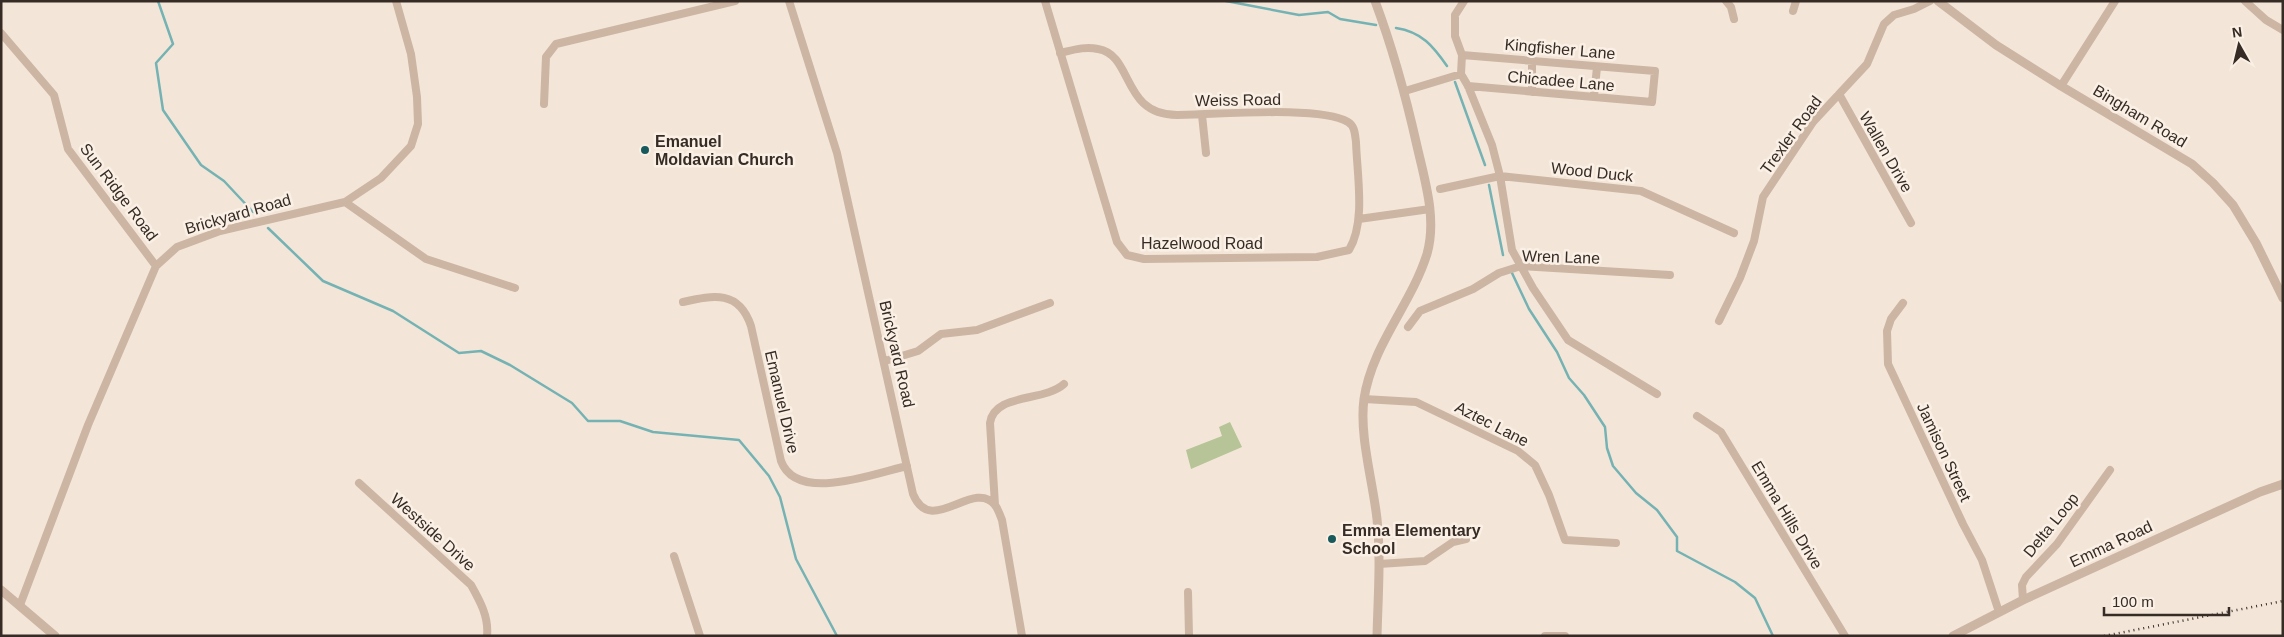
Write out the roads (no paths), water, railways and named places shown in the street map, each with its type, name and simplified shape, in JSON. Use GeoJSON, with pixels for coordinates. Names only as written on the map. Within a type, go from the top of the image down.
{"type":"FeatureCollection","features":[{"type":"Feature","properties":{"kind":"street","name":"Brickyard Road"},"geometry":{"type":"LineString","coordinates":[[20,605],[88,425],[156,266],[177,247],[220,230],[345,202],[382,178],[412,146],[418,124],[417,97],[411,54],[396,1]]}},
{"type":"Feature","properties":{"kind":"street"},"geometry":{"type":"LineString","coordinates":[[544,104],[546,57],[556,44],[735,1]]}},
{"type":"Feature","properties":{"kind":"street","name":"Brickyard Road"},"geometry":{"type":"LineString","coordinates":[[788,1],[837,152],[885,361],[913,494],[922,507],[940,511],[976,498],[986,499],[995,505]]}},
{"type":"Feature","properties":{"kind":"street","name":"Hazelwood Road"},"geometry":{"type":"LineString","coordinates":[[1045,1],[1117,242],[1127,255],[1144,259],[1317,257],[1349,250],[1356,239],[1359,219]]}},
{"type":"Feature","properties":{"kind":"street"},"geometry":{"type":"LineString","coordinates":[[1376,1],[1404,92],[1430,209],[1427,253],[1419,275],[1372,366],[1364,399],[1365,430],[1377,521],[1379,564],[1377,636]]}},
{"type":"Feature","properties":{"kind":"street"},"geometry":{"type":"LineString","coordinates":[[1464,1],[1455,15],[1455,36],[1462,55],[1461,74],[1468,86],[1492,145],[1500,176],[1512,250],[1568,340],[1657,394]]}},
{"type":"Feature","properties":{"kind":"street"},"geometry":{"type":"LineString","coordinates":[[1726,1],[1731,7],[1734,19]]}},
{"type":"Feature","properties":{"kind":"street"},"geometry":{"type":"LineString","coordinates":[[1793,11],[1796,1]]}},
{"type":"Feature","properties":{"kind":"street","name":"Trexler Road"},"geometry":{"type":"LineString","coordinates":[[1719,321],[1740,278],[1754,242],[1763,197],[1813,122],[1867,64],[1884,24],[1894,15],[1914,9],[1930,1]]}},
{"type":"Feature","properties":{"kind":"street","name":"Bingham Road"},"geometry":{"type":"LineString","coordinates":[[1938,1],[1995,44],[2061,86],[2192,164],[2213,182],[2237,213],[2256,243],[2283,298]]}},
{"type":"Feature","properties":{"kind":"street"},"geometry":{"type":"LineString","coordinates":[[2061,86],[2116,1]]}},
{"type":"Feature","properties":{"kind":"street"},"geometry":{"type":"LineString","coordinates":[[2245,1],[2266,20],[2283,30]]}},
{"type":"Feature","properties":{"kind":"street","name":"Sun Ridge Road"},"geometry":{"type":"LineString","coordinates":[[1,33],[54,95],[68,149],[156,266]]}},
{"type":"Feature","properties":{"kind":"street","name":"Weiss Road"},"geometry":{"type":"LineString","coordinates":[[1060,53],[1086,48],[1100,49],[1116,60],[1142,104],[1163,115],[1290,113],[1332,116],[1349,123],[1354,130],[1356,142],[1359,219]]}},
{"type":"Feature","properties":{"kind":"street","name":"Kingfisher Lane"},"geometry":{"type":"LineString","coordinates":[[1462,55],[1597,67],[1655,70],[1652,102]]}},
{"type":"Feature","properties":{"kind":"street"},"geometry":{"type":"LineString","coordinates":[[1532,60],[1532,92]]}},
{"type":"Feature","properties":{"kind":"street"},"geometry":{"type":"LineString","coordinates":[[1594,97],[1597,67]]}},
{"type":"Feature","properties":{"kind":"street"},"geometry":{"type":"LineString","coordinates":[[1404,92],[1461,74]]}},
{"type":"Feature","properties":{"kind":"street","name":"Chicadee Lane"},"geometry":{"type":"LineString","coordinates":[[1468,86],[1652,102]]}},
{"type":"Feature","properties":{"kind":"street","name":"Wallen Drive"},"geometry":{"type":"LineString","coordinates":[[1839,94],[1911,223]]}},
{"type":"Feature","properties":{"kind":"street"},"geometry":{"type":"LineString","coordinates":[[1202,115],[1206,153]]}},
{"type":"Feature","properties":{"kind":"street","name":"Wood Duck"},"geometry":{"type":"LineString","coordinates":[[1440,189],[1500,176],[1641,191],[1734,233]]}},
{"type":"Feature","properties":{"kind":"street"},"geometry":{"type":"LineString","coordinates":[[345,202],[426,259],[515,288]]}},
{"type":"Feature","properties":{"kind":"street"},"geometry":{"type":"LineString","coordinates":[[1359,219],[1430,209]]}},
{"type":"Feature","properties":{"kind":"street","name":"Wren Lane"},"geometry":{"type":"LineString","coordinates":[[1408,327],[1420,311],[1473,289],[1499,273],[1521,266],[1670,275]]}},
{"type":"Feature","properties":{"kind":"street","name":"Emanuel Drive"},"geometry":{"type":"LineString","coordinates":[[683,302],[707,297],[722,298],[735,301],[746,312],[751,326],[782,461],[789,474],[803,480],[829,484],[907,466]]}},
{"type":"Feature","properties":{"kind":"street"},"geometry":{"type":"LineString","coordinates":[[885,361],[913,354],[941,334],[977,330],[1050,302]]}},
{"type":"Feature","properties":{"kind":"street","name":"Jamison Street"},"geometry":{"type":"LineString","coordinates":[[1903,303],[1891,318],[1888,331],[1888,364],[1963,524],[1982,560],[1999,612]]}},
{"type":"Feature","properties":{"kind":"street"},"geometry":{"type":"LineString","coordinates":[[1022,636],[1002,520],[995,505],[990,423],[992,416],[1002,404],[1049,393],[1064,384]]}},
{"type":"Feature","properties":{"kind":"street","name":"Aztec Lane"},"geometry":{"type":"LineString","coordinates":[[1364,399],[1416,402],[1518,451],[1535,465],[1551,500],[1565,540],[1616,543]]}},
{"type":"Feature","properties":{"kind":"street","name":"Emma Hills Drive"},"geometry":{"type":"LineString","coordinates":[[1697,416],[1721,432],[1845,636]]}},
{"type":"Feature","properties":{"kind":"street","name":"Delta Loop"},"geometry":{"type":"LineString","coordinates":[[2023,600],[2022,585],[2026,577],[2057,544],[2110,470]]}},
{"type":"Feature","properties":{"kind":"street","name":"Westside Drive"},"geometry":{"type":"LineString","coordinates":[[359,483],[472,585],[482,604],[488,625],[487,636]]}},
{"type":"Feature","properties":{"kind":"street","name":"Emma Road"},"geometry":{"type":"LineString","coordinates":[[1953,636],[2023,600],[2261,492],[2283,484]]}},
{"type":"Feature","properties":{"kind":"street"},"geometry":{"type":"LineString","coordinates":[[1379,564],[1426,561],[1454,542],[1466,539]]}},
{"type":"Feature","properties":{"kind":"street"},"geometry":{"type":"LineString","coordinates":[[674,556],[700,636]]}},
{"type":"Feature","properties":{"kind":"street"},"geometry":{"type":"LineString","coordinates":[[1,590],[54,636]]}},
{"type":"Feature","properties":{"kind":"street"},"geometry":{"type":"LineString","coordinates":[[1188,592],[1189,636]]}},
{"type":"Feature","properties":{"kind":"street"},"geometry":{"type":"LineString","coordinates":[[1545,636],[1565,636]]}},
{"type":"Feature","properties":{"kind":"waterway"},"geometry":{"type":"LineString","coordinates":[[158,1],[173,44],[156,63],[163,110],[201,165],[224,181],[253,212]]}},
{"type":"Feature","properties":{"kind":"waterway"},"geometry":{"type":"LineString","coordinates":[[1226,1],[1299,15],[1328,12],[1340,19],[1376,25]]}},
{"type":"Feature","properties":{"kind":"waterway"},"geometry":{"type":"LineString","coordinates":[[1396,28],[1413,33],[1426,41],[1447,66]]}},
{"type":"Feature","properties":{"kind":"waterway"},"geometry":{"type":"LineString","coordinates":[[1455,82],[1485,165]]}},
{"type":"Feature","properties":{"kind":"waterway"},"geometry":{"type":"LineString","coordinates":[[1489,185],[1503,255]]}},
{"type":"Feature","properties":{"kind":"waterway"},"geometry":{"type":"LineString","coordinates":[[268,228],[323,281],[393,311],[459,353],[481,351],[510,365],[572,403],[588,421],[620,421],[653,432],[739,440],[769,476],[780,497],[796,559],[837,636]]}},
{"type":"Feature","properties":{"kind":"waterway"},"geometry":{"type":"LineString","coordinates":[[1512,273],[1529,309],[1557,352],[1569,378],[1584,395],[1605,427],[1607,448],[1613,466],[1636,493],[1657,510],[1677,537],[1677,551],[1735,582],[1755,598],[1773,636]]}},
{"type":"Feature","properties":{"kind":"railway"},"geometry":{"type":"LineString","coordinates":[[2104,636],[2283,601]]}},
{"type":"Feature","properties":{"kind":"place","name":"Emanuel Moldavian Church"},"geometry":{"type":"Point","coordinates":[645,150]}},
{"type":"Feature","properties":{"kind":"place","name":"Emma Elementary School"},"geometry":{"type":"Point","coordinates":[1332,539]}}]}
